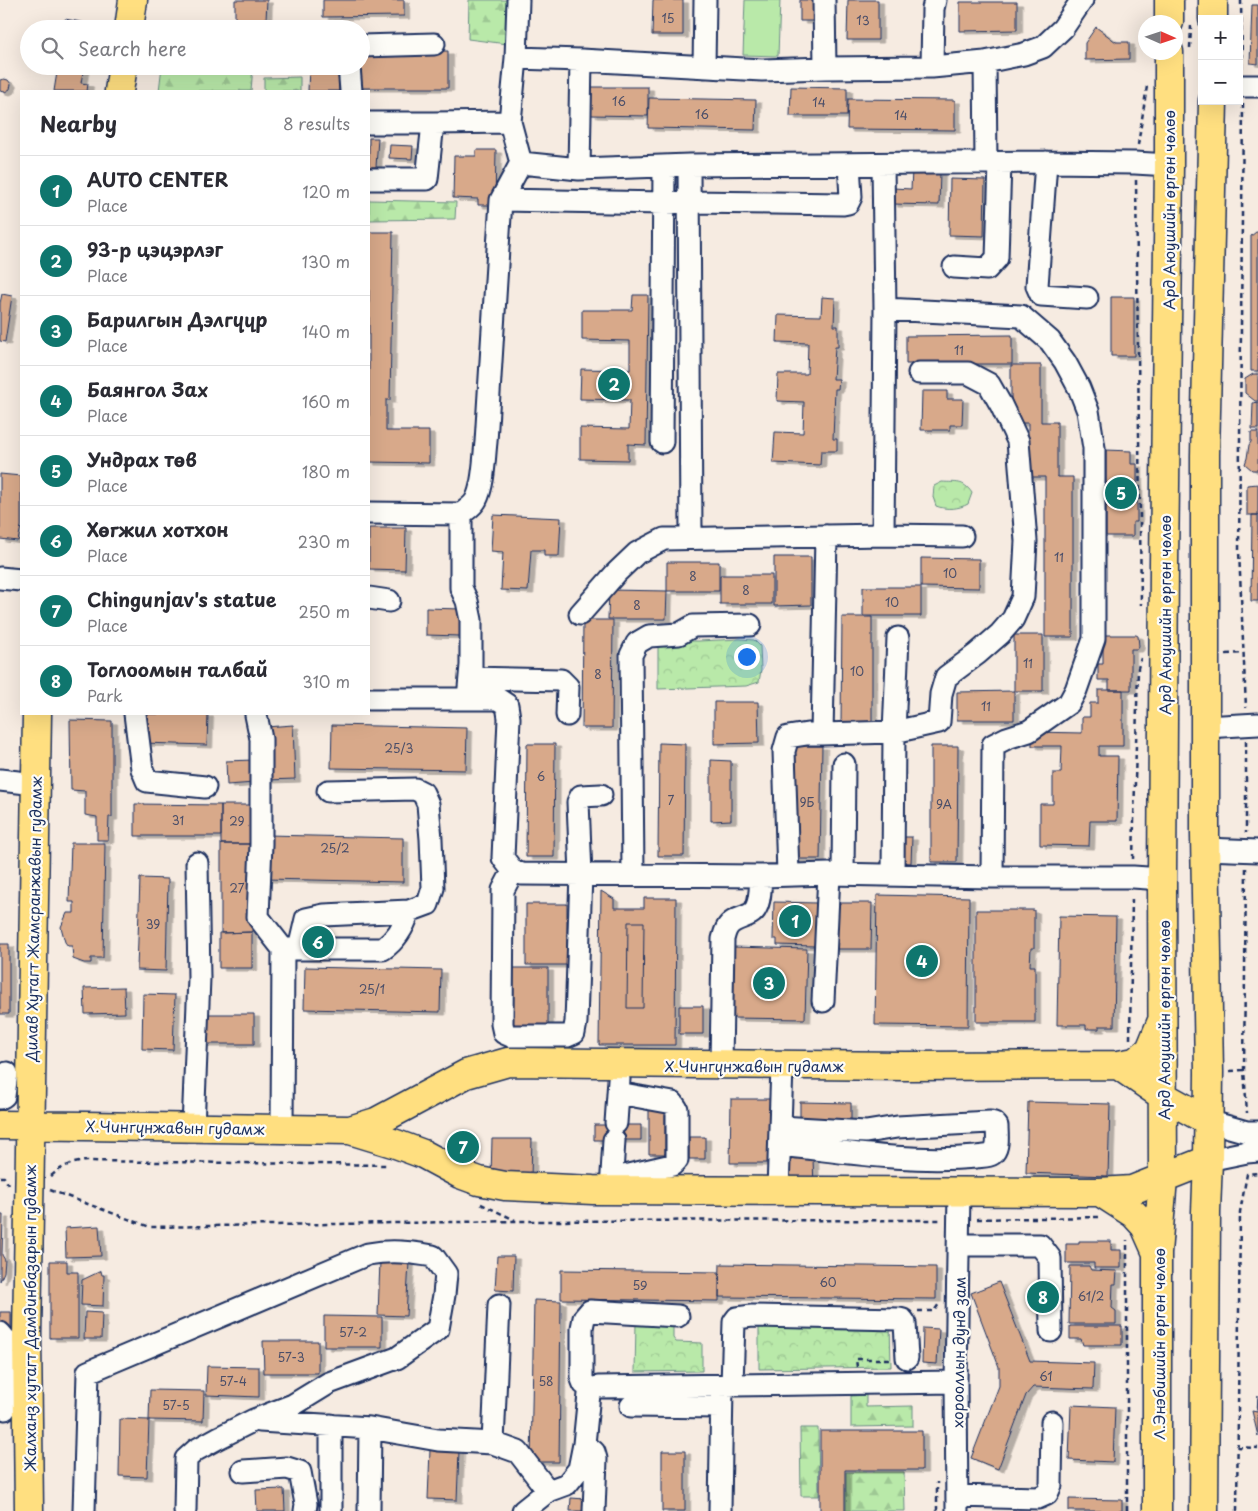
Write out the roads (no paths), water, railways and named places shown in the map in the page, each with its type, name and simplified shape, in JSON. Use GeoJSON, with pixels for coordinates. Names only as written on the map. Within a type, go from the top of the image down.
{"type":"FeatureCollection","features":[{"type":"Feature","properties":{"kind":"main road"},"geometry":{"type":"LineString","coordinates":[[130,20],[133,0]]}},
{"type":"Feature","properties":{"kind":"main road"},"geometry":{"type":"LineString","coordinates":[[1168,0],[1169,15]]}},
{"type":"Feature","properties":{"kind":"main road"},"geometry":{"type":"LineString","coordinates":[[1213,0],[1213,15]]}},
{"type":"Feature","properties":{"kind":"main road","name":"Ард Аюушийн өргөн чөлөө"},"geometry":{"type":"LineString","coordinates":[[1163,1178],[1162,879],[1169,60]]}},
{"type":"Feature","properties":{"kind":"main road"},"geometry":{"type":"LineString","coordinates":[[119,90],[122,75]]}},
{"type":"Feature","properties":{"kind":"main road"},"geometry":{"type":"LineString","coordinates":[[1204,1511],[1209,1072],[1205,849],[1205,455],[1213,105]]}},
{"type":"Feature","properties":{"kind":"main road"},"geometry":{"type":"LineString","coordinates":[[1166,441],[1172,435],[1188,433],[1199,443],[1205,455]]}},
{"type":"Feature","properties":{"kind":"main road","name":"Дилав Хутагт Жамсранжавын гудамж"},"geometry":{"type":"LineString","coordinates":[[30,1125],[37,715]]}},
{"type":"Feature","properties":{"kind":"main road"},"geometry":{"type":"LineString","coordinates":[[1163,1019],[1150,1050],[1128,1062],[1163,1096],[1208,1121]]}},
{"type":"Feature","properties":{"kind":"main road","name":"Х.Чингүнжавын гудамж"},"geometry":{"type":"LineString","coordinates":[[350,1130],[376,1122],[466,1074],[508,1062],[782,1065],[1128,1062]]}},
{"type":"Feature","properties":{"kind":"main road","name":"Х.Чингүнжавын гудамж"},"geometry":{"type":"LineString","coordinates":[[0,1125],[350,1130],[414,1151],[460,1174],[479,1181],[505,1186],[612,1182],[778,1191],[959,1192],[1101,1205],[1132,1190],[1208,1160]]}},
{"type":"Feature","properties":{"kind":"main road","name":"Жалханз хутагт Дамдинбазарын гудамж"},"geometry":{"type":"LineString","coordinates":[[29,1511],[11,1409],[27,1337],[30,1125]]}},
{"type":"Feature","properties":{"kind":"main road","name":"Л.Энэбишийн өргөн чөлөө"},"geometry":{"type":"LineString","coordinates":[[1157,1511],[1157,1253],[1163,1178]]}},
{"type":"Feature","properties":{"kind":"main road"},"geometry":{"type":"LineString","coordinates":[[1101,1205],[1134,1214],[1145,1226],[1157,1253]]}},
{"type":"Feature","properties":{"kind":"street"},"geometry":{"type":"LineString","coordinates":[[370,513],[461,514],[476,501],[482,476],[486,442],[501,200],[521,163],[510,122],[516,58],[518,0]]}},
{"type":"Feature","properties":{"kind":"street"},"geometry":{"type":"LineString","coordinates":[[704,67],[705,0]]}},
{"type":"Feature","properties":{"kind":"street"},"geometry":{"type":"LineString","coordinates":[[824,0],[825,68]]}},
{"type":"Feature","properties":{"kind":"street"},"geometry":{"type":"LineString","coordinates":[[932,67],[933,10],[935,0]]}},
{"type":"Feature","properties":{"kind":"street"},"geometry":{"type":"LineString","coordinates":[[516,58],[762,70],[932,67],[984,62],[1024,54],[1042,47],[1063,28],[1082,0]]}},
{"type":"Feature","properties":{"kind":"street"},"geometry":{"type":"LineString","coordinates":[[370,46],[434,44]]}},
{"type":"Feature","properties":{"kind":"street"},"geometry":{"type":"LineString","coordinates":[[579,169],[581,60]]}},
{"type":"Feature","properties":{"kind":"street"},"geometry":{"type":"LineString","coordinates":[[954,267],[986,269],[997,258],[993,163],[984,62]]}},
{"type":"Feature","properties":{"kind":"street"},"geometry":{"type":"LineString","coordinates":[[350,75],[351,90]]}},
{"type":"Feature","properties":{"kind":"street"},"geometry":{"type":"LineString","coordinates":[[370,122],[510,122]]}},
{"type":"Feature","properties":{"kind":"street"},"geometry":{"type":"LineString","coordinates":[[370,179],[427,179],[433,123]]}},
{"type":"Feature","properties":{"kind":"street"},"geometry":{"type":"LineString","coordinates":[[1046,162],[1036,286],[1041,296],[1087,298]]}},
{"type":"Feature","properties":{"kind":"street"},"geometry":{"type":"LineString","coordinates":[[521,163],[579,169],[689,165],[1046,162],[1169,165]]}},
{"type":"Feature","properties":{"kind":"street"},"geometry":{"type":"LineString","coordinates":[[501,200],[842,204],[848,203],[851,197],[849,164]]}},
{"type":"Feature","properties":{"kind":"street"},"geometry":{"type":"LineString","coordinates":[[883,164],[885,309],[883,535]]}},
{"type":"Feature","properties":{"kind":"street"},"geometry":{"type":"LineString","coordinates":[[689,165],[691,537]]}},
{"type":"Feature","properties":{"kind":"street"},"geometry":{"type":"LineString","coordinates":[[662,442],[664,166]]}},
{"type":"Feature","properties":{"kind":"street"},"geometry":{"type":"LineString","coordinates":[[885,309],[1021,316],[1050,341],[1065,362],[1088,410],[1094,448],[1094,639],[1076,690],[1069,703],[1028,731],[992,745],[992,877]]}},
{"type":"Feature","properties":{"kind":"street"},"geometry":{"type":"LineString","coordinates":[[788,874],[784,751],[788,738],[807,734],[894,732],[939,722],[940,694],[946,677],[1000,634],[1013,619],[1023,597],[1026,541],[1018,441],[989,384],[968,373],[919,373]]}},
{"type":"Feature","properties":{"kind":"street"},"geometry":{"type":"LineString","coordinates":[[461,514],[461,588],[467,601],[471,620],[469,689]]}},
{"type":"Feature","properties":{"kind":"street"},"geometry":{"type":"LineString","coordinates":[[580,614],[637,553],[664,539],[691,537],[883,535],[962,536]]}},
{"type":"Feature","properties":{"kind":"street"},"geometry":{"type":"LineString","coordinates":[[822,734],[826,536]]}},
{"type":"Feature","properties":{"kind":"street"},"geometry":{"type":"LineString","coordinates":[[0,578],[20,580]]}},
{"type":"Feature","properties":{"kind":"street"},"geometry":{"type":"LineString","coordinates":[[632,874],[631,655],[637,643],[648,636],[679,634],[693,626],[750,625]]}},
{"type":"Feature","properties":{"kind":"street"},"geometry":{"type":"LineString","coordinates":[[893,875],[894,732],[898,638]]}},
{"type":"Feature","properties":{"kind":"street"},"geometry":{"type":"LineString","coordinates":[[370,699],[561,680],[568,687],[567,714]]}},
{"type":"Feature","properties":{"kind":"street"},"geometry":{"type":"LineString","coordinates":[[469,689],[498,699],[507,705],[509,718],[503,858],[512,871],[522,874],[762,876],[836,874],[1132,877],[1162,879]]}},
{"type":"Feature","properties":{"kind":"street"},"geometry":{"type":"LineString","coordinates":[[135,715],[142,769],[147,781],[205,787]]}},
{"type":"Feature","properties":{"kind":"street"},"geometry":{"type":"LineString","coordinates":[[254,715],[261,740],[261,844],[258,917],[291,949],[383,949],[391,943],[400,930],[409,911]]}},
{"type":"Feature","properties":{"kind":"street"},"geometry":{"type":"LineString","coordinates":[[1205,728],[1252,725]]}},
{"type":"Feature","properties":{"kind":"street"},"geometry":{"type":"LineString","coordinates":[[823,1001],[836,874],[844,764]]}},
{"type":"Feature","properties":{"kind":"street"},"geometry":{"type":"LineString","coordinates":[[0,780],[36,784]]}},
{"type":"Feature","properties":{"kind":"street"},"geometry":{"type":"LineString","coordinates":[[282,1129],[291,949],[306,919],[324,915],[409,911],[428,904],[433,888],[428,804],[423,793],[415,789],[328,791]]}},
{"type":"Feature","properties":{"kind":"street"},"geometry":{"type":"LineString","coordinates":[[512,871],[503,890],[502,1024],[504,1033],[511,1036],[567,1036],[574,1033],[576,1022],[581,874],[578,802],[581,796],[601,795]]}},
{"type":"Feature","properties":{"kind":"street"},"geometry":{"type":"LineString","coordinates":[[1205,849],[1252,851]]}},
{"type":"Feature","properties":{"kind":"street"},"geometry":{"type":"LineString","coordinates":[[193,1128],[200,978],[197,863]]}},
{"type":"Feature","properties":{"kind":"street"},"geometry":{"type":"LineString","coordinates":[[721,1064],[723,939],[727,927],[733,921],[756,910],[762,876]]}},
{"type":"Feature","properties":{"kind":"street"},"geometry":{"type":"LineString","coordinates":[[618,1093],[674,1102],[677,1109],[677,1160],[672,1165],[624,1176],[612,1182],[615,1131],[620,1064]]}},
{"type":"Feature","properties":{"kind":"street"},"geometry":{"type":"LineString","coordinates":[[778,1191],[782,1065]]}},
{"type":"Feature","properties":{"kind":"street"},"geometry":{"type":"LineString","coordinates":[[0,1098],[4,1096],[6,1073]]}},
{"type":"Feature","properties":{"kind":"street"},"geometry":{"type":"LineString","coordinates":[[1208,1121],[1252,1142]]}},
{"type":"Feature","properties":{"kind":"street"},"geometry":{"type":"LineString","coordinates":[[990,1122],[996,1126],[996,1147],[990,1155],[914,1159],[780,1136],[866,1132],[897,1127],[990,1122]]}},
{"type":"Feature","properties":{"kind":"street"},"geometry":{"type":"LineString","coordinates":[[1208,1160],[1252,1142]]}},
{"type":"Feature","properties":{"kind":"street","name":"хорооллын дунд зам"},"geometry":{"type":"LineString","coordinates":[[957,1504],[956,1382],[959,1192]]}},
{"type":"Feature","properties":{"kind":"street"},"geometry":{"type":"LineString","coordinates":[[959,1245],[1040,1245],[1050,1258],[1051,1332]]}},
{"type":"Feature","properties":{"kind":"street"},"geometry":{"type":"LineString","coordinates":[[84,1511],[88,1372],[368,1254],[386,1251],[408,1251],[433,1256],[446,1274],[438,1329],[397,1358],[329,1383],[292,1404],[254,1420],[196,1450],[186,1459],[185,1511]]}},
{"type":"Feature","properties":{"kind":"street"},"geometry":{"type":"LineString","coordinates":[[493,1443],[499,1305]]}},
{"type":"Feature","properties":{"kind":"street"},"geometry":{"type":"LineString","coordinates":[[592,1389],[584,1384],[582,1378],[582,1328],[584,1318],[590,1311],[678,1316]]}},
{"type":"Feature","properties":{"kind":"street"},"geometry":{"type":"LineString","coordinates":[[720,1511],[721,1407],[727,1385],[734,1322],[737,1318],[752,1316],[899,1319],[905,1323],[907,1358]]}},
{"type":"Feature","properties":{"kind":"street"},"geometry":{"type":"LineString","coordinates":[[0,1333],[6,1340],[11,1409]]}},
{"type":"Feature","properties":{"kind":"street"},"geometry":{"type":"LineString","coordinates":[[523,1511],[567,1484],[579,1469],[584,1444],[589,1394],[592,1389],[598,1387],[956,1382]]}},
{"type":"Feature","properties":{"kind":"street"},"geometry":{"type":"LineString","coordinates":[[631,1406],[721,1407]]}},
{"type":"Feature","properties":{"kind":"street"},"geometry":{"type":"LineString","coordinates":[[254,1420],[370,1428],[438,1440],[493,1443],[518,1452],[545,1499]]}},
{"type":"Feature","properties":{"kind":"street"},"geometry":{"type":"LineString","coordinates":[[957,1504],[1038,1498],[1046,1494],[1051,1486],[1052,1422]]}},
{"type":"Feature","properties":{"kind":"street"},"geometry":{"type":"LineString","coordinates":[[330,1511],[331,1425]]}},
{"type":"Feature","properties":{"kind":"street"},"geometry":{"type":"LineString","coordinates":[[369,1511],[370,1428]]}},
{"type":"Feature","properties":{"kind":"street"},"geometry":{"type":"LineString","coordinates":[[584,1444],[594,1452],[596,1459],[594,1511]]}},
{"type":"Feature","properties":{"kind":"street"},"geometry":{"type":"LineString","coordinates":[[243,1471],[287,1468],[300,1472],[306,1504],[305,1511]]}},
{"type":"Feature","properties":{"kind":"place","name":"93-р цэцэрлэг"},"geometry":{"type":"Point","coordinates":[614,384]}},
{"type":"Feature","properties":{"kind":"place","name":"Ундрах төв"},"geometry":{"type":"Point","coordinates":[1121,493]}},
{"type":"Feature","properties":{"kind":"place","name":"AUTO CENTER"},"geometry":{"type":"Point","coordinates":[795,921]}},
{"type":"Feature","properties":{"kind":"place","name":"Хөгжил хотхон"},"geometry":{"type":"Point","coordinates":[318,942]}},
{"type":"Feature","properties":{"kind":"place","name":"Баянгол Зах"},"geometry":{"type":"Point","coordinates":[922,961]}},
{"type":"Feature","properties":{"kind":"place","name":"Барилгын Дэлгүүр"},"geometry":{"type":"Point","coordinates":[769,983]}},
{"type":"Feature","properties":{"kind":"place","name":"Chingunjav's statue"},"geometry":{"type":"Point","coordinates":[463,1147]}},
{"type":"Feature","properties":{"kind":"place","name":"Тоглоомын талбай"},"geometry":{"type":"Point","coordinates":[1043,1297]}}]}
